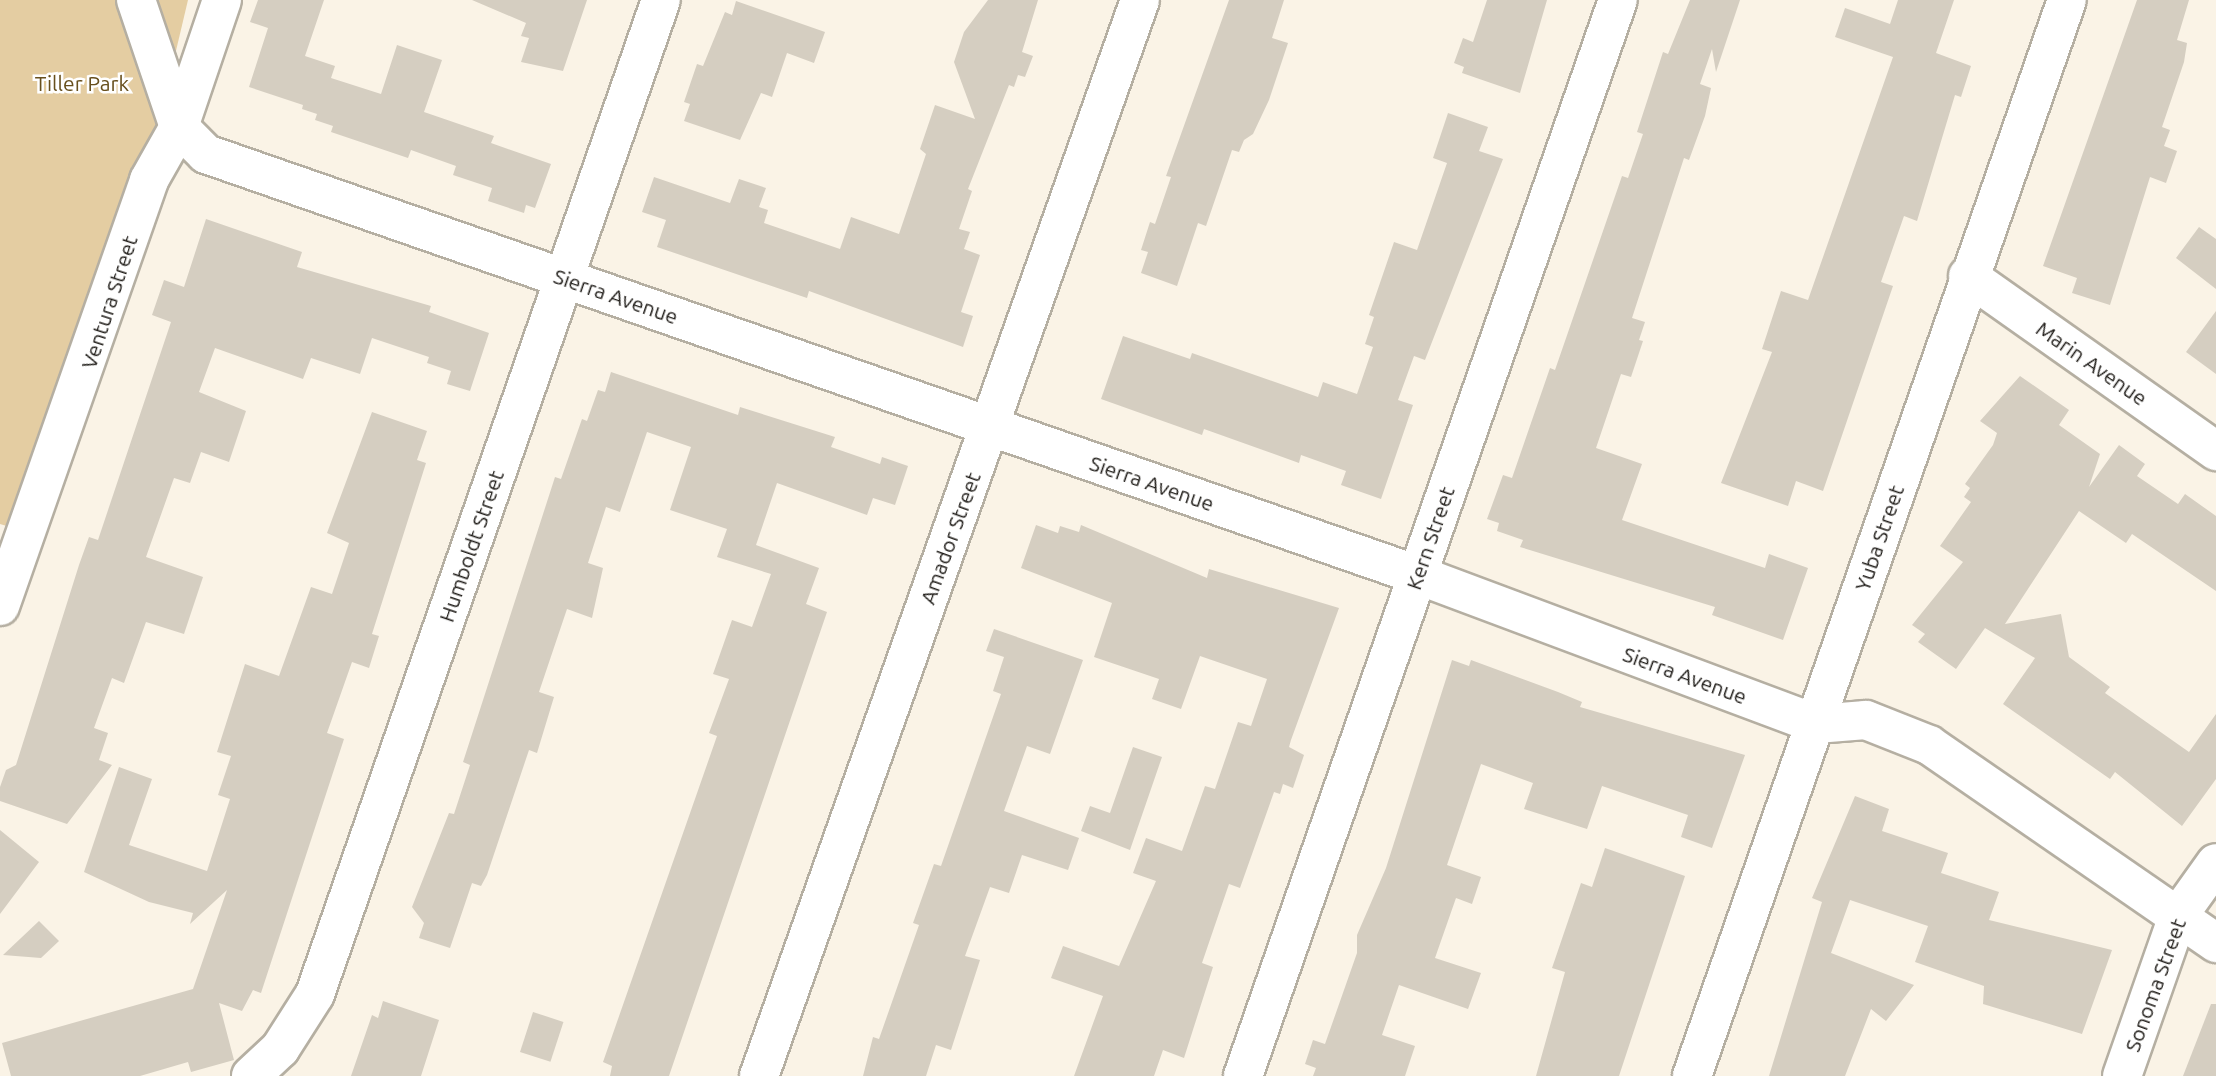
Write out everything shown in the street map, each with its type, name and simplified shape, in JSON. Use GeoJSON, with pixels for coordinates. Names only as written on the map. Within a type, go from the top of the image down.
{"type":"FeatureCollection","features":[{"type":"Feature","properties":{"kind":"street","name":"Sierra Avenue"},"geometry":{"type":"LineString","coordinates":[[136,0],[179,127],[206,154],[1418,575],[1816,724],[1866,720],[1929,745],[2216,943]]}},
{"type":"Feature","properties":{"kind":"street","name":"Ventura Street"},"geometry":{"type":"LineString","coordinates":[[0,606],[149,180],[179,127],[222,0]]}},
{"type":"Feature","properties":{"kind":"street","name":"Humboldt Street"},"geometry":{"type":"LineString","coordinates":[[251,1076],[280,1049],[315,994],[662,0]]}},
{"type":"Feature","properties":{"kind":"street","name":"Amador Street"},"geometry":{"type":"LineString","coordinates":[[759,1076],[1140,0]]}},
{"type":"Feature","properties":{"kind":"street","name":"Kern Street"},"geometry":{"type":"LineString","coordinates":[[1243,1076],[1618,0]]}},
{"type":"Feature","properties":{"kind":"street","name":"Yuba Street"},"geometry":{"type":"LineString","coordinates":[[1692,1076],[1816,724],[1968,276],[2067,0]]}},
{"type":"Feature","properties":{"kind":"street","name":"Marin Avenue"},"geometry":{"type":"LineString","coordinates":[[1968,276],[2216,451]]}},
{"type":"Feature","properties":{"kind":"street","name":"Sonoma Street"},"geometry":{"type":"LineString","coordinates":[[2122,1076],[2178,916],[2216,863]]}},
{"type":"Feature","properties":{"kind":"green space","name":"Tiller Park"},"geometry":{"type":"Polygon","coordinates":[[[0,0],[188,0],[157,131],[10,527],[0,524],[0,0]]]}},
{"type":"Feature","properties":{"kind":"building"},"geometry":{"type":"Polygon","coordinates":[[[258,0],[324,0],[305,56],[335,66],[331,78],[381,94],[397,45],[442,60],[424,112],[494,136],[491,143],[551,164],[535,208],[526,205],[524,213],[488,201],[492,188],[453,175],[456,166],[411,150],[408,158],[331,132],[333,126],[315,120],[317,114],[302,109],[303,105],[249,87],[268,28],[250,22],[258,0]]]}},
{"type":"Feature","properties":{"kind":"building"},"geometry":{"type":"Polygon","coordinates":[[[472,0],[587,0],[563,71],[521,62],[529,38],[521,36],[526,23],[472,0]]]}},
{"type":"Feature","properties":{"kind":"building"},"geometry":{"type":"Polygon","coordinates":[[[988,0],[1038,0],[1022,52],[1033,56],[1025,77],[1018,75],[1014,87],[1009,85],[968,189],[972,191],[959,229],[970,232],[964,249],[980,255],[961,312],[973,316],[963,347],[809,291],[807,298],[657,247],[666,220],[642,212],[654,177],[730,203],[739,179],[766,188],[759,207],[768,210],[764,223],[840,249],[851,217],[899,234],[926,154],[920,149],[935,105],[975,119],[954,62],[964,32],[988,0]]]}},
{"type":"Feature","properties":{"kind":"building"},"geometry":{"type":"Polygon","coordinates":[[[1229,0],[1284,0],[1272,38],[1288,43],[1269,100],[1253,134],[1244,140],[1239,152],[1232,150],[1206,226],[1198,223],[1177,286],[1141,273],[1148,252],[1141,250],[1150,222],[1155,224],[1171,177],[1166,176],[1229,0]]]}},
{"type":"Feature","properties":{"kind":"building"},"geometry":{"type":"Polygon","coordinates":[[[1487,0],[1547,0],[1520,93],[1462,73],[1464,67],[1454,63],[1463,38],[1473,42],[1487,0]]]}},
{"type":"Feature","properties":{"kind":"building"},"geometry":{"type":"Polygon","coordinates":[[[1690,0],[1740,0],[1716,72],[1712,49],[1700,84],[1711,88],[1705,116],[1689,160],[1684,158],[1632,318],[1645,322],[1639,340],[1643,341],[1631,377],[1621,374],[1596,448],[1642,464],[1622,520],[1765,568],[1769,554],[1808,568],[1783,640],[1712,615],[1715,607],[1520,547],[1523,540],[1497,531],[1499,523],[1487,519],[1503,475],[1512,478],[1550,368],[1555,370],[1622,176],[1628,178],[1643,134],[1637,132],[1663,52],[1668,54],[1690,0]]]}},
{"type":"Feature","properties":{"kind":"building"},"geometry":{"type":"Polygon","coordinates":[[[1898,0],[1954,0],[1936,53],[1971,66],[1961,97],[1955,95],[1917,221],[1904,216],[1881,282],[1893,286],[1823,491],[1796,481],[1788,506],[1721,483],[1772,352],[1762,349],[1781,291],[1808,300],[1893,57],[1835,37],[1845,8],[1890,24],[1898,0]]]}},
{"type":"Feature","properties":{"kind":"building"},"geometry":{"type":"Polygon","coordinates":[[[2137,0],[2189,0],[2177,40],[2187,43],[2184,62],[2162,127],[2170,130],[2164,146],[2177,151],[2166,183],[2150,177],[2110,305],[2072,293],[2077,278],[2043,266],[2137,0]]]}},
{"type":"Feature","properties":{"kind":"building"},"geometry":{"type":"Polygon","coordinates":[[[736,1],[825,32],[814,63],[787,53],[772,97],[761,93],[740,140],[684,121],[690,104],[684,102],[697,64],[703,66],[725,12],[732,15],[736,1]]]}},
{"type":"Feature","properties":{"kind":"building"},"geometry":{"type":"Polygon","coordinates":[[[1448,113],[1488,127],[1479,151],[1503,159],[1425,360],[1414,356],[1398,400],[1413,405],[1381,499],[1341,485],[1346,471],[1301,455],[1299,463],[1204,429],[1202,435],[1101,399],[1123,336],[1190,359],[1192,353],[1318,397],[1323,382],[1357,394],[1373,347],[1365,344],[1374,317],[1369,315],[1394,242],[1417,250],[1447,163],[1433,158],[1448,113]]]}},
{"type":"Feature","properties":{"kind":"building"},"geometry":{"type":"Polygon","coordinates":[[[206,219],[302,252],[297,267],[431,306],[429,312],[489,333],[470,391],[447,384],[451,371],[427,363],[429,357],[372,338],[360,374],[311,358],[303,379],[215,348],[199,392],[246,411],[229,462],[201,452],[190,483],[174,478],[146,557],[203,577],[184,634],[146,622],[124,683],[112,678],[94,728],[108,733],[99,760],[112,765],[67,824],[0,801],[0,787],[6,770],[16,765],[79,565],[89,537],[98,540],[171,322],[152,315],[164,280],[184,287],[206,219]]]}},
{"type":"Feature","properties":{"kind":"building"},"geometry":{"type":"Polygon","coordinates":[[[2199,227],[2216,239],[2216,289],[2176,258],[2199,227]]]}},
{"type":"Feature","properties":{"kind":"building"},"geometry":{"type":"Polygon","coordinates":[[[2216,311],[2216,374],[2186,352],[2216,311]]]}},
{"type":"Feature","properties":{"kind":"building"},"geometry":{"type":"Polygon","coordinates":[[[611,372],[738,415],[740,407],[835,437],[831,447],[880,464],[882,457],[908,466],[895,505],[873,498],[867,515],[777,483],[756,545],[819,568],[806,604],[827,612],[669,1076],[610,1076],[612,1066],[603,1062],[717,736],[709,733],[729,679],[713,674],[732,620],[752,627],[771,574],[717,557],[727,529],[670,510],[691,447],[647,432],[620,512],[606,507],[588,563],[603,568],[592,618],[567,609],[539,692],[554,697],[537,753],[529,750],[487,875],[481,886],[472,883],[450,948],[419,938],[424,923],[412,907],[449,813],[454,814],[470,765],[463,762],[555,477],[561,479],[582,419],[587,421],[598,390],[605,392],[611,372]]]}},
{"type":"Feature","properties":{"kind":"building"},"geometry":{"type":"Polygon","coordinates":[[[2020,376],[2069,410],[2059,425],[2100,454],[2089,487],[2119,445],[2145,464],[2137,476],[2178,504],[2185,494],[2216,516],[2216,591],[2132,534],[2126,543],[2079,511],[2005,624],[2061,614],[2069,657],[2110,687],[2105,693],[2189,752],[2216,714],[2216,779],[2182,826],[2115,772],[2110,779],[2003,704],[2035,658],[1985,628],[1956,669],[1918,642],[1925,634],[1912,625],[1963,562],[1940,546],[1971,502],[1964,497],[1970,488],[1965,484],[1993,445],[1997,433],[1980,421],[2020,376]]]}},
{"type":"Feature","properties":{"kind":"building"},"geometry":{"type":"Polygon","coordinates":[[[372,412],[427,431],[417,460],[426,463],[372,634],[379,636],[369,668],[352,662],[327,733],[344,739],[261,993],[253,990],[242,1011],[219,1003],[234,1060],[191,1072],[188,1062],[140,1076],[11,1076],[2,1043],[193,989],[227,890],[190,924],[193,913],[149,902],[84,872],[119,767],[152,779],[129,845],[207,871],[230,799],[218,795],[231,756],[217,752],[245,664],[279,676],[311,587],[332,594],[349,543],[327,533],[372,412]]]}},
{"type":"Feature","properties":{"kind":"building"},"geometry":{"type":"Polygon","coordinates":[[[1036,525],[1058,533],[1060,526],[1079,532],[1081,525],[1207,578],[1209,569],[1339,608],[1289,747],[1304,755],[1293,788],[1283,784],[1280,794],[1274,792],[1240,888],[1229,884],[1202,963],[1213,967],[1184,1058],[1163,1050],[1154,1076],[1074,1076],[1103,996],[1051,978],[1063,946],[1119,966],[1156,881],[1133,873],[1146,838],[1182,851],[1205,786],[1215,789],[1238,722],[1251,726],[1267,679],[1200,656],[1181,709],[1152,699],[1159,679],[1094,657],[1112,603],[1021,568],[1036,525]]]}},
{"type":"Feature","properties":{"kind":"building"},"geometry":{"type":"Polygon","coordinates":[[[994,629],[1083,660],[1050,754],[1027,746],[1004,811],[1079,838],[1068,870],[1022,855],[1009,893],[990,887],[965,956],[980,960],[951,1050],[936,1045],[926,1076],[863,1076],[873,1037],[879,1039],[919,925],[913,923],[934,864],[941,866],[1001,694],[993,691],[1004,657],[986,651],[994,629]]]}},
{"type":"Feature","properties":{"kind":"building"},"geometry":{"type":"Polygon","coordinates":[[[1452,660],[1469,666],[1471,660],[1582,702],[1580,707],[1745,755],[1712,848],[1681,837],[1688,815],[1602,786],[1587,829],[1524,809],[1533,783],[1481,764],[1447,865],[1481,877],[1472,904],[1456,898],[1435,958],[1481,973],[1468,1009],[1399,985],[1382,1035],[1415,1046],[1405,1076],[1313,1076],[1316,1068],[1305,1064],[1313,1040],[1325,1044],[1357,953],[1357,935],[1386,868],[1452,660]]]}},
{"type":"Feature","properties":{"kind":"building"},"geometry":{"type":"Polygon","coordinates":[[[1133,747],[1162,757],[1130,850],[1081,831],[1090,806],[1110,813],[1133,747]]]}},
{"type":"Feature","properties":{"kind":"building"},"geometry":{"type":"Polygon","coordinates":[[[1855,796],[1889,809],[1882,831],[1948,853],[1941,873],[1999,892],[1989,920],[2112,950],[2082,1034],[1983,1004],[1984,986],[1915,962],[1928,926],[1850,900],[1831,953],[1914,985],[1886,1021],[1871,1009],[1845,1076],[1769,1076],[1822,902],[1812,898],[1855,796]]]}},
{"type":"Feature","properties":{"kind":"building"},"geometry":{"type":"Polygon","coordinates":[[[0,830],[39,862],[0,914],[0,830]]]}},
{"type":"Feature","properties":{"kind":"building"},"geometry":{"type":"Polygon","coordinates":[[[1605,848],[1685,876],[1619,1076],[1536,1076],[1565,972],[1552,968],[1581,883],[1592,887],[1605,848]]]}},
{"type":"Feature","properties":{"kind":"building"},"geometry":{"type":"Polygon","coordinates":[[[39,921],[59,941],[41,958],[3,955],[39,921]]]}},
{"type":"Feature","properties":{"kind":"building"},"geometry":{"type":"Polygon","coordinates":[[[383,1001],[439,1020],[421,1076],[351,1076],[372,1015],[378,1018],[383,1001]]]}},
{"type":"Feature","properties":{"kind":"building"},"geometry":{"type":"Polygon","coordinates":[[[2211,1004],[2216,1004],[2216,1076],[2183,1076],[2211,1004]]]}},
{"type":"Feature","properties":{"kind":"building"},"geometry":{"type":"Polygon","coordinates":[[[533,1012],[563,1022],[550,1062],[520,1052],[533,1012]]]}}]}
